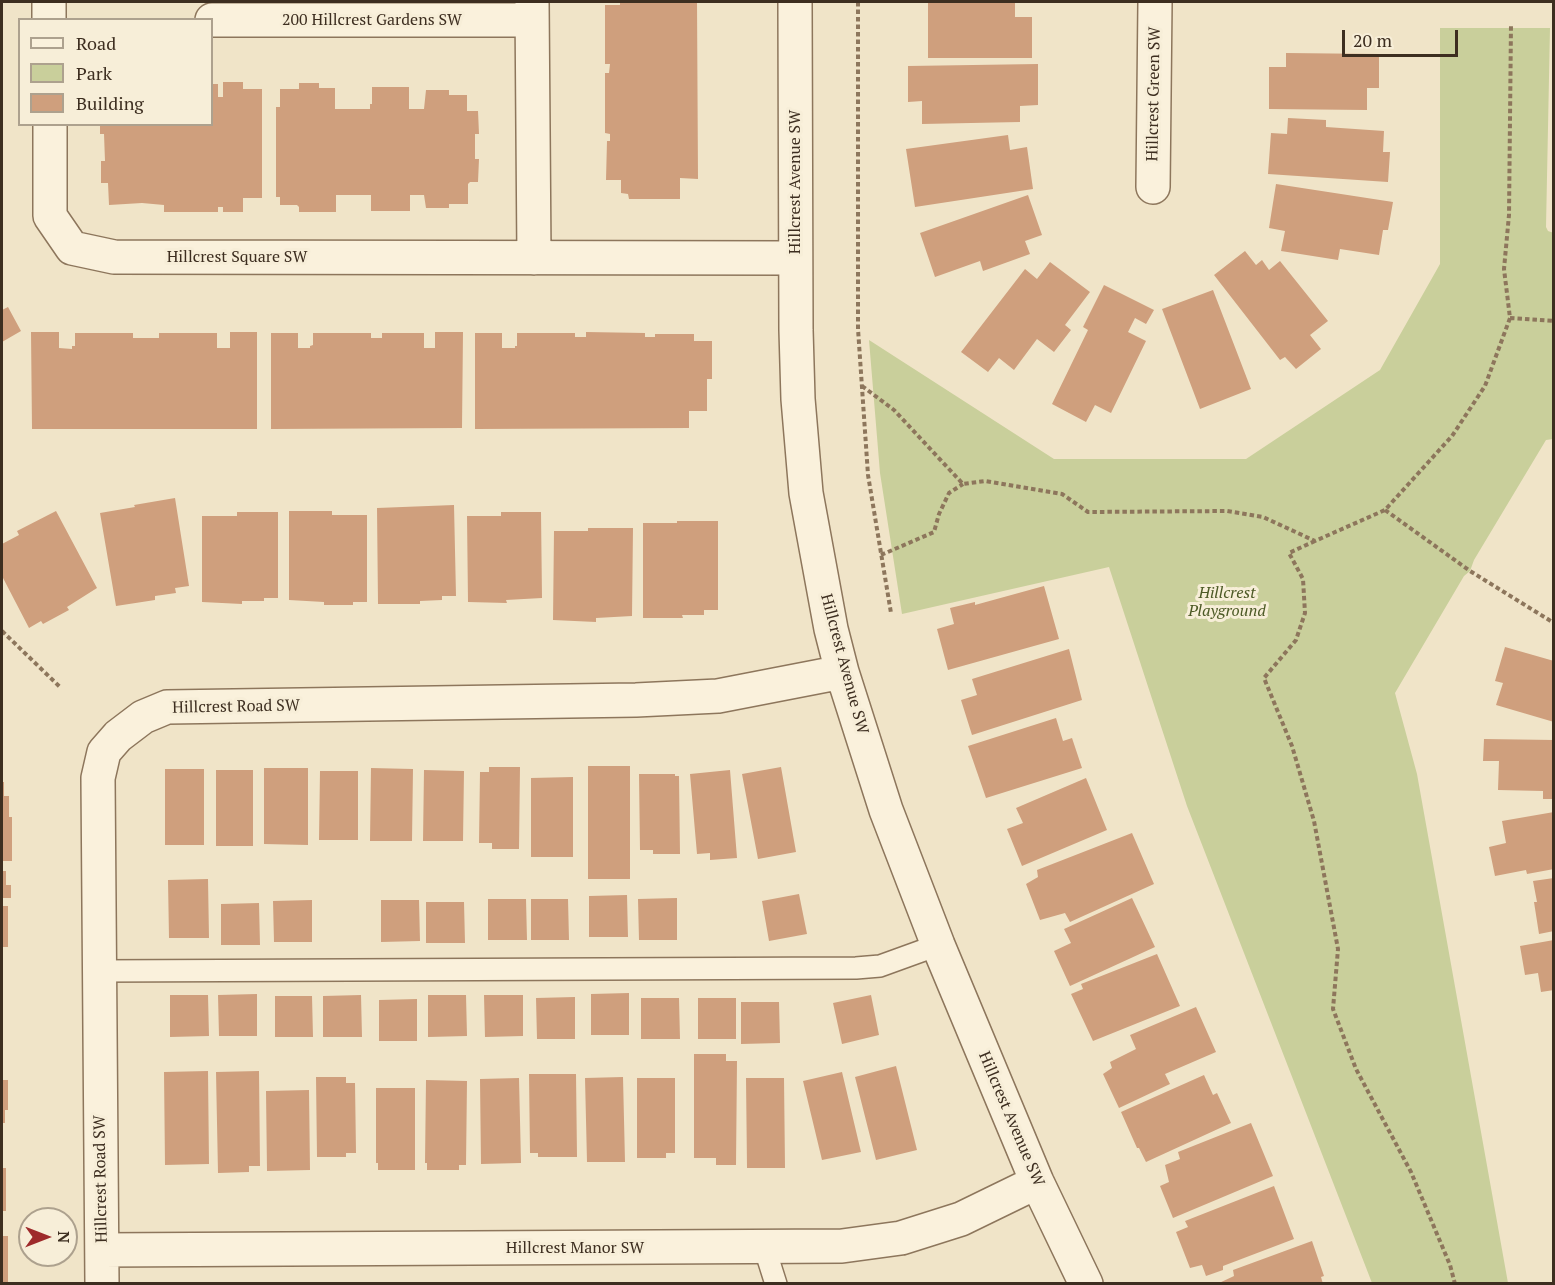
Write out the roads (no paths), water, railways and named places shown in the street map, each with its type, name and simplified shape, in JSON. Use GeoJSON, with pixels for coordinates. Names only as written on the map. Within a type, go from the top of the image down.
{"type":"FeatureCollection","features":[{"type":"Feature","properties":{"kind":"street"},"geometry":{"type":"LineString","coordinates":[[49,2],[49,18]]}},
{"type":"Feature","properties":{"kind":"street","name":"Hillcrest Avenue SW"},"geometry":{"type":"LineString","coordinates":[[795,2],[795,258],[798,399],[806,493],[831,628],[842,672],[886,810],[938,945],[1037,1182],[1086,1284]]}},
{"type":"Feature","properties":{"kind":"street","name":"Hillcrest Green SW"},"geometry":{"type":"LineString","coordinates":[[1153,187],[1155,2]]}},
{"type":"Feature","properties":{"kind":"street"},"geometry":{"type":"LineString","coordinates":[[532,11],[534,258]]}},
{"type":"Feature","properties":{"kind":"street","name":"200 Hillcrest Gardens SW"},"geometry":{"type":"LineString","coordinates":[[213,20],[532,11]]}},
{"type":"Feature","properties":{"kind":"street","name":"Hillcrest Square SW"},"geometry":{"type":"LineString","coordinates":[[50,126],[50,216],[72,248],[114,257],[795,258]]}},
{"type":"Feature","properties":{"kind":"street","name":"Hillcrest Road SW"},"geometry":{"type":"LineString","coordinates":[[102,1284],[98,778],[104,752],[118,736],[143,717],[167,707],[624,700],[718,696],[842,672]]}},
{"type":"Feature","properties":{"kind":"street","name":"Hillcrest Manor SW"},"geometry":{"type":"LineString","coordinates":[[102,1250],[842,1246],[901,1238],[961,1219],[1037,1182]]}},
{"type":"Feature","properties":{"kind":"lane"},"geometry":{"type":"LineString","coordinates":[[98,971],[856,968],[880,966],[938,945]]}},
{"type":"Feature","properties":{"kind":"lane"},"geometry":{"type":"LineString","coordinates":[[764,1246],[776,1284]]}},
{"type":"Feature","properties":{"kind":"park label","name":"Hillcrest Playground"},"geometry":{"type":"Point","coordinates":[1227,602]}}]}
